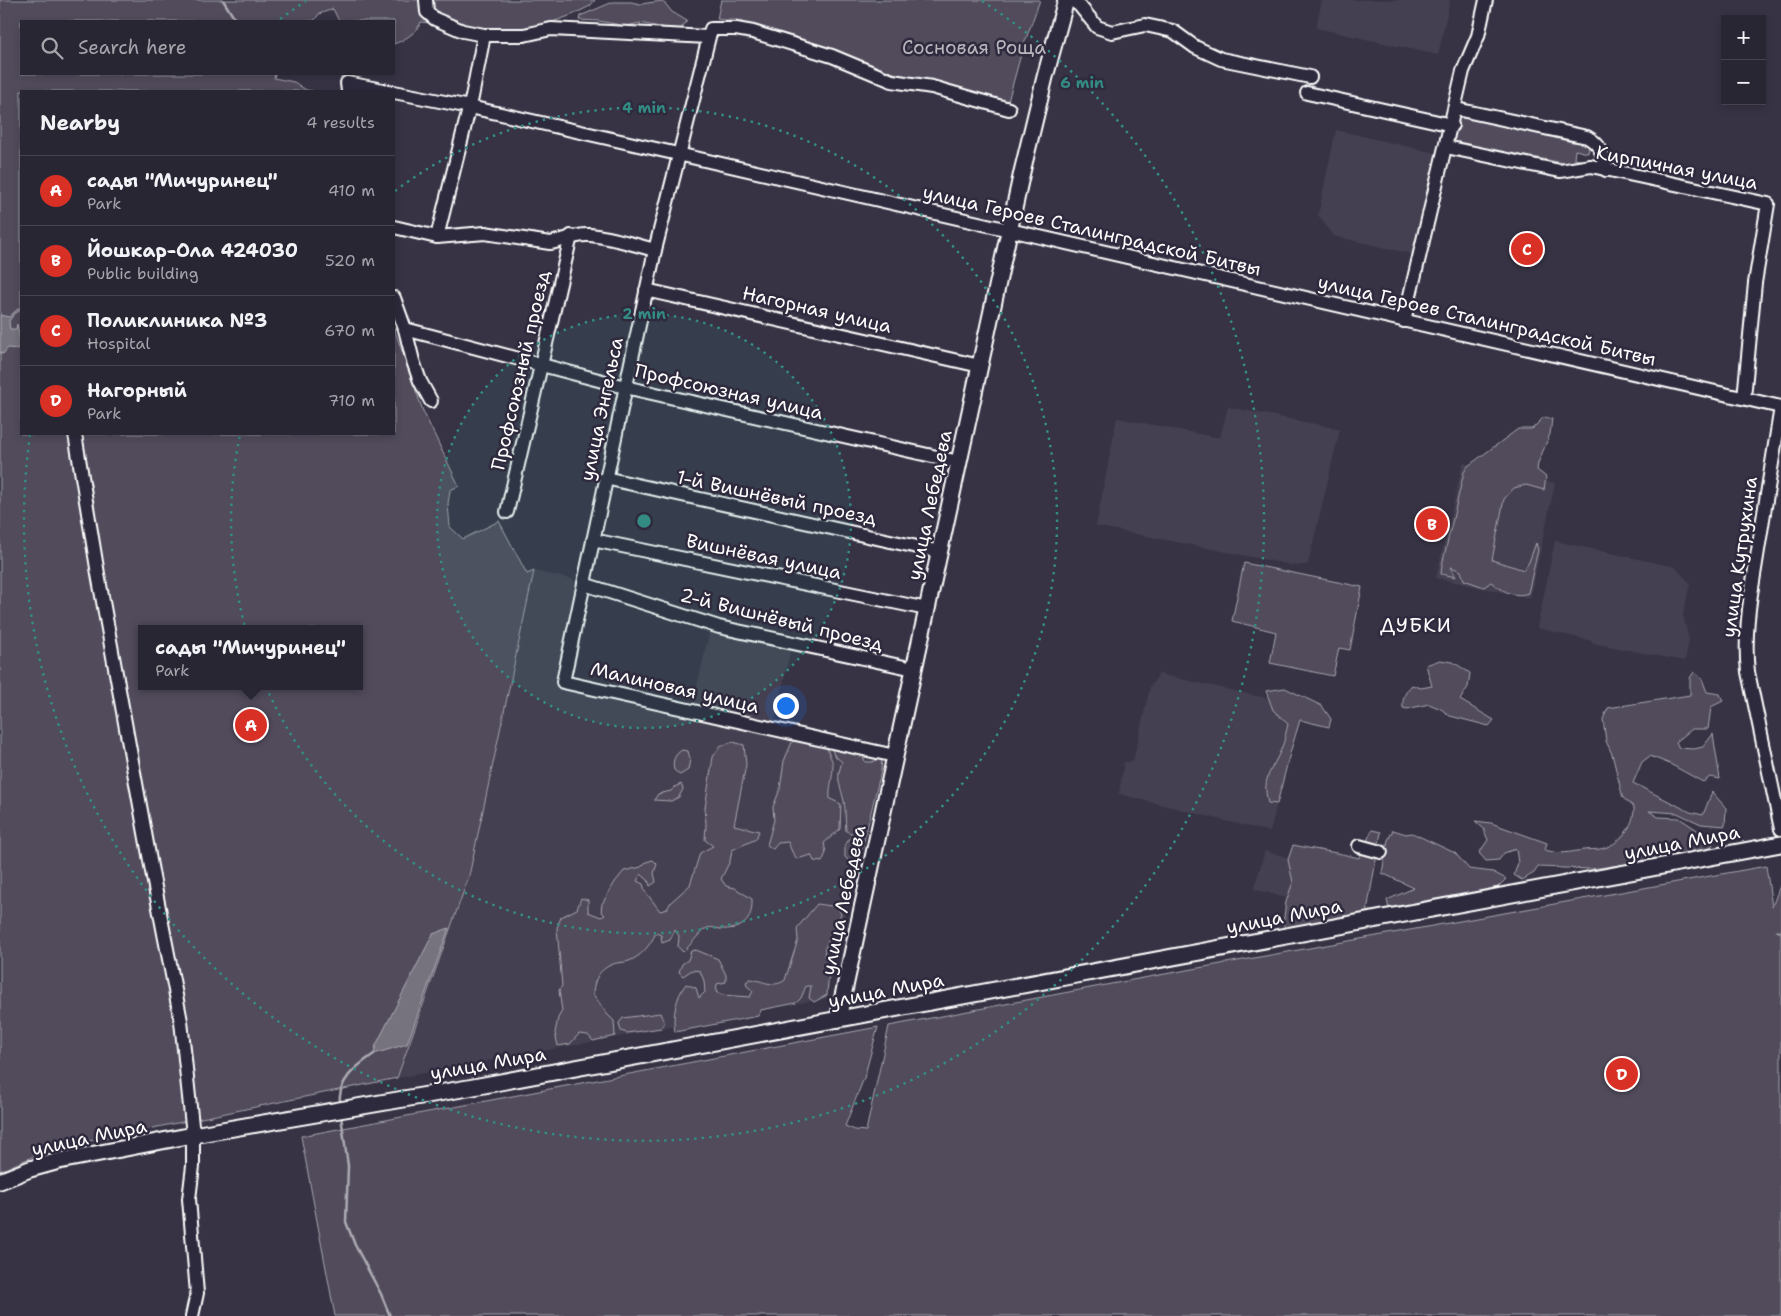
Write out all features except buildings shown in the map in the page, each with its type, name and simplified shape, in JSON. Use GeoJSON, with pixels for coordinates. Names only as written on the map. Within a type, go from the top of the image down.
{"type":"FeatureCollection","features":[{"type":"Feature","properties":{"kind":"main road","name":"улица Лебедева"},"geometry":{"type":"LineString","coordinates":[[838,1019],[1010,231],[1045,77],[1066,0]]}},
{"type":"Feature","properties":{"kind":"main road","name":"улица Мира"},"geometry":{"type":"LineString","coordinates":[[0,1182],[30,1169],[59,1161],[468,1088],[1781,844]]}},
{"type":"Feature","properties":{"kind":"street"},"geometry":{"type":"LineString","coordinates":[[426,0],[427,12],[435,19],[464,31],[484,35],[524,35],[551,29],[709,33],[736,29],[753,32],[832,56],[892,81],[932,87],[1009,109]]}},
{"type":"Feature","properties":{"kind":"street"},"geometry":{"type":"LineString","coordinates":[[1072,0],[1079,5],[1097,27],[1112,32],[1145,25],[1156,27],[1173,31],[1195,47],[1221,59],[1310,76]]}},
{"type":"Feature","properties":{"kind":"street"},"geometry":{"type":"LineString","coordinates":[[1404,321],[1456,109],[1463,71],[1478,36],[1486,0]]}},
{"type":"Feature","properties":{"kind":"street","name":"улица Энгельса"},"geometry":{"type":"LineString","coordinates":[[563,682],[654,250],[709,33]]}},
{"type":"Feature","properties":{"kind":"street"},"geometry":{"type":"LineString","coordinates":[[438,237],[470,107],[484,35]]}},
{"type":"Feature","properties":{"kind":"street"},"geometry":{"type":"LineString","coordinates":[[348,87],[378,90]]}},
{"type":"Feature","properties":{"kind":"street","name":"улица Героев Сталинградской Битвы"},"geometry":{"type":"LineString","coordinates":[[395,92],[470,107],[678,154],[1781,407]]}},
{"type":"Feature","properties":{"kind":"street"},"geometry":{"type":"LineString","coordinates":[[1307,93],[1452,125]]}},
{"type":"Feature","properties":{"kind":"street"},"geometry":{"type":"LineString","coordinates":[[1456,109],[1587,137],[1598,145],[1603,152],[1606,170]]}},
{"type":"Feature","properties":{"kind":"street","name":"Кирпичная улица"},"geometry":{"type":"LineString","coordinates":[[1446,147],[1560,171],[1591,166],[1768,204],[1755,283],[1744,398]]}},
{"type":"Feature","properties":{"kind":"street"},"geometry":{"type":"LineString","coordinates":[[395,228],[438,237],[485,233],[550,243],[571,236],[589,235],[654,250]]}},
{"type":"Feature","properties":{"kind":"street","name":"Профсоюзный проезд"},"geometry":{"type":"LineString","coordinates":[[507,512],[571,236]]}},
{"type":"Feature","properties":{"kind":"street","name":"Нагорная улица"},"geometry":{"type":"LineString","coordinates":[[646,290],[980,366]]}},
{"type":"Feature","properties":{"kind":"street"},"geometry":{"type":"LineString","coordinates":[[395,301],[405,329],[413,361],[431,401]]}},
{"type":"Feature","properties":{"kind":"street","name":"Профсоюзная улица"},"geometry":{"type":"LineString","coordinates":[[405,329],[540,366],[626,387],[959,462]]}},
{"type":"Feature","properties":{"kind":"street","name":"улица Кутрухина"},"geometry":{"type":"LineString","coordinates":[[1781,407],[1752,585],[1746,646],[1748,672],[1781,829]]}},
{"type":"Feature","properties":{"kind":"street"},"geometry":{"type":"LineString","coordinates":[[75,435],[98,574],[181,1021],[193,1136],[190,1198],[197,1293],[192,1316]]}},
{"type":"Feature","properties":{"kind":"street","name":"1-й Вишнёвый проезд"},"geometry":{"type":"LineString","coordinates":[[605,478],[940,552]]}},
{"type":"Feature","properties":{"kind":"street","name":"Вишнёвая улица"},"geometry":{"type":"LineString","coordinates":[[593,540],[927,609]]}},
{"type":"Feature","properties":{"kind":"street","name":"2-й Вишнёвый проезд"},"geometry":{"type":"LineString","coordinates":[[584,584],[719,627],[914,669]]}},
{"type":"Feature","properties":{"kind":"street","name":"Малиновая улица"},"geometry":{"type":"LineString","coordinates":[[563,682],[895,756]]}},
{"type":"Feature","properties":{"kind":"street"},"geometry":{"type":"LineString","coordinates":[[1359,846],[1381,852]]}},
{"type":"Feature","properties":{"kind":"shaded area"},"geometry":{"type":"Polygon","coordinates":[[[1322,0],[1450,0],[1438,55],[1316,28],[1322,0]]]}},
{"type":"Feature","properties":{"kind":"shaded area"},"geometry":{"type":"Polygon","coordinates":[[[1336,130],[1435,153],[1412,254],[1334,236],[1318,215],[1336,130]]]}},
{"type":"Feature","properties":{"kind":"shaded area"},"geometry":{"type":"Polygon","coordinates":[[[20,307],[20,311],[14,314],[9,321],[10,329],[16,329],[17,324],[20,345],[17,349],[8,348],[3,354],[0,353],[0,315],[9,317],[20,307]]]}},
{"type":"Feature","properties":{"kind":"shaded area"},"geometry":{"type":"Polygon","coordinates":[[[1228,407],[1340,429],[1308,564],[1297,566],[1096,526],[1117,418],[1220,438],[1228,407]]]}},
{"type":"Feature","properties":{"kind":"shaded area"},"geometry":{"type":"Polygon","coordinates":[[[1463,463],[1555,483],[1530,598],[1436,578],[1463,463]]]}},
{"type":"Feature","properties":{"kind":"shaded area"},"geometry":{"type":"Polygon","coordinates":[[[1555,541],[1675,567],[1690,583],[1683,615],[1689,640],[1685,661],[1592,643],[1592,641],[1537,628],[1555,541]]]}},
{"type":"Feature","properties":{"kind":"shaded area"},"geometry":{"type":"Polygon","coordinates":[[[534,571],[573,579],[578,589],[557,680],[877,756],[847,906],[826,998],[397,1078],[469,876],[534,571]]]}},
{"type":"Feature","properties":{"kind":"shaded area"},"geometry":{"type":"Polygon","coordinates":[[[710,629],[791,647],[775,722],[693,704],[710,629]]]}},
{"type":"Feature","properties":{"kind":"shaded area"},"geometry":{"type":"Polygon","coordinates":[[[1159,674],[1301,706],[1270,832],[1119,794],[1124,762],[1133,762],[1150,687],[1159,674]]]}},
{"type":"Feature","properties":{"kind":"shaded area"},"geometry":{"type":"Polygon","coordinates":[[[1265,851],[1316,866],[1305,903],[1254,889],[1265,851]]]}},
{"type":"Feature","properties":{"kind":"shaded area"},"geometry":{"type":"Polygon","coordinates":[[[449,928],[407,1044],[374,1054],[376,1045],[433,934],[449,928]]]}},
{"type":"Feature","properties":{"kind":"green space"},"geometry":{"type":"Polygon","coordinates":[[[0,0],[595,0],[590,6],[572,15],[535,28],[512,31],[421,22],[413,33],[395,44],[395,20],[338,20],[333,9],[319,14],[315,20],[20,20],[20,75],[275,75],[274,78],[294,82],[306,90],[20,90],[20,435],[395,435],[395,331],[423,411],[459,486],[450,490],[448,504],[450,527],[463,539],[499,521],[527,574],[534,571],[469,876],[397,1078],[50,1149],[0,1171],[0,0]]]}},
{"type":"Feature","properties":{"kind":"green space","name":"Сосновая Роща"},"geometry":{"type":"Polygon","coordinates":[[[721,0],[1040,0],[1023,47],[1007,105],[890,72],[835,51],[754,28],[738,20],[717,19],[721,0]]]}},
{"type":"Feature","properties":{"kind":"green space"},"geometry":{"type":"Polygon","coordinates":[[[663,1],[672,12],[687,21],[679,31],[640,23],[626,26],[599,21],[579,20],[580,16],[613,2],[640,4],[663,1]]]}},
{"type":"Feature","properties":{"kind":"green space"},"geometry":{"type":"Polygon","coordinates":[[[1460,118],[1469,118],[1572,142],[1585,143],[1589,147],[1588,153],[1575,150],[1574,159],[1586,161],[1573,165],[1533,157],[1527,162],[1458,147],[1452,140],[1456,121],[1460,118]]]}},
{"type":"Feature","properties":{"kind":"green space"},"geometry":{"type":"Polygon","coordinates":[[[1544,417],[1552,419],[1550,434],[1537,470],[1546,477],[1544,490],[1526,485],[1514,488],[1504,499],[1492,560],[1524,570],[1536,543],[1538,550],[1528,593],[1518,595],[1509,593],[1491,582],[1484,587],[1464,580],[1461,571],[1451,567],[1456,577],[1441,574],[1464,472],[1468,466],[1518,429],[1532,429],[1544,417]]]}},
{"type":"Feature","properties":{"kind":"green space"},"geometry":{"type":"Polygon","coordinates":[[[1244,563],[1362,587],[1350,650],[1339,648],[1333,676],[1270,663],[1276,632],[1232,621],[1244,563]]]}},
{"type":"Feature","properties":{"kind":"green space"},"geometry":{"type":"Polygon","coordinates":[[[1440,660],[1453,662],[1470,673],[1468,687],[1460,700],[1494,720],[1489,726],[1450,716],[1441,709],[1429,704],[1407,709],[1403,708],[1404,695],[1412,685],[1421,688],[1432,686],[1426,665],[1440,660]]]}},
{"type":"Feature","properties":{"kind":"green space"},"geometry":{"type":"Polygon","coordinates":[[[1694,672],[1702,679],[1707,692],[1720,694],[1723,701],[1711,707],[1708,729],[1692,729],[1676,742],[1679,748],[1694,749],[1703,747],[1713,734],[1720,779],[1710,777],[1703,782],[1670,764],[1650,756],[1642,762],[1633,783],[1690,812],[1703,815],[1712,792],[1726,808],[1725,826],[1701,824],[1677,813],[1649,811],[1658,817],[1679,818],[1714,841],[1709,853],[1591,869],[1538,867],[1534,873],[1522,880],[1514,875],[1518,863],[1516,849],[1504,853],[1499,860],[1486,861],[1479,853],[1488,840],[1483,828],[1475,821],[1491,823],[1547,843],[1545,850],[1565,853],[1607,847],[1625,834],[1632,821],[1634,807],[1623,798],[1612,754],[1606,741],[1603,719],[1608,708],[1690,695],[1690,678],[1694,672]]]}},
{"type":"Feature","properties":{"kind":"green space"},"geometry":{"type":"Polygon","coordinates":[[[1285,688],[1322,706],[1331,719],[1329,727],[1300,720],[1277,804],[1268,803],[1266,786],[1269,774],[1283,744],[1288,724],[1273,710],[1266,691],[1285,688]]]}},
{"type":"Feature","properties":{"kind":"green space"},"geometry":{"type":"Polygon","coordinates":[[[799,739],[827,747],[833,766],[830,799],[841,804],[840,829],[824,843],[826,853],[822,862],[814,861],[811,855],[797,859],[788,842],[778,843],[773,849],[767,845],[774,820],[773,807],[780,789],[784,761],[792,742],[799,739]]]}},
{"type":"Feature","properties":{"kind":"green space"},"geometry":{"type":"Polygon","coordinates":[[[733,742],[744,745],[746,765],[734,825],[759,831],[756,839],[732,850],[730,861],[721,879],[726,886],[735,888],[752,899],[751,914],[745,923],[734,928],[720,929],[710,927],[705,929],[683,952],[678,947],[679,936],[675,930],[670,940],[662,943],[661,935],[656,933],[642,953],[629,961],[608,966],[600,972],[594,984],[593,994],[614,1021],[615,1036],[593,1041],[588,1035],[579,1034],[570,1044],[558,1046],[555,1033],[558,1018],[562,1011],[559,990],[562,986],[557,928],[561,917],[577,909],[581,898],[588,900],[588,912],[601,917],[605,915],[601,911],[602,904],[624,871],[641,867],[646,862],[653,860],[657,864],[654,873],[656,882],[650,886],[648,880],[641,874],[637,881],[643,884],[645,891],[660,911],[667,909],[671,902],[690,885],[700,853],[713,846],[705,840],[705,808],[713,757],[720,746],[733,742]]]}},
{"type":"Feature","properties":{"kind":"green space"},"geometry":{"type":"Polygon","coordinates":[[[830,744],[862,753],[865,762],[872,762],[882,758],[881,771],[859,861],[851,863],[845,857],[845,845],[853,834],[846,831],[845,805],[839,780],[842,762],[834,755],[830,744]]]}},
{"type":"Feature","properties":{"kind":"green space"},"geometry":{"type":"Polygon","coordinates":[[[682,750],[688,751],[690,759],[688,770],[680,775],[674,770],[673,764],[675,756],[682,750]]]}},
{"type":"Feature","properties":{"kind":"green space"},"geometry":{"type":"Polygon","coordinates":[[[681,784],[683,789],[679,797],[671,801],[654,800],[658,794],[671,791],[681,784]]]}},
{"type":"Feature","properties":{"kind":"green space"},"geometry":{"type":"Polygon","coordinates":[[[1372,830],[1381,832],[1367,911],[1353,923],[1287,932],[1283,924],[1286,902],[1293,882],[1288,860],[1293,845],[1359,858],[1372,830]]]}},
{"type":"Feature","properties":{"kind":"green space"},"geometry":{"type":"Polygon","coordinates":[[[1393,830],[1406,834],[1412,833],[1455,853],[1469,869],[1493,872],[1506,879],[1498,887],[1468,896],[1389,909],[1387,900],[1414,888],[1382,873],[1388,840],[1393,830]]]}},
{"type":"Feature","properties":{"kind":"green space"},"geometry":{"type":"Polygon","coordinates":[[[1766,866],[1772,907],[1781,883],[1781,932],[1774,930],[1781,933],[1781,1316],[335,1316],[301,1136],[878,1027],[864,1078],[845,1126],[855,1130],[866,1131],[889,1026],[1143,978],[1766,866]]]}},
{"type":"Feature","properties":{"kind":"green space"},"geometry":{"type":"Polygon","coordinates":[[[817,904],[838,907],[841,914],[825,948],[824,956],[830,957],[827,995],[814,1002],[809,998],[811,986],[806,986],[801,998],[796,1003],[761,1010],[758,1016],[675,1032],[676,1007],[680,994],[686,984],[696,988],[699,998],[705,992],[704,981],[700,971],[692,970],[683,976],[679,972],[682,964],[688,960],[691,951],[696,950],[718,959],[726,975],[726,982],[717,984],[716,992],[722,995],[750,997],[753,991],[747,986],[746,982],[750,979],[772,984],[781,983],[785,980],[798,940],[797,928],[817,904]]]}},
{"type":"Feature","properties":{"kind":"green space"},"geometry":{"type":"Polygon","coordinates":[[[660,1013],[664,1022],[661,1028],[627,1033],[621,1031],[619,1023],[623,1018],[660,1013]]]}},
{"type":"Feature","properties":{"kind":"waterway"},"geometry":{"type":"LineString","coordinates":[[223,0],[235,20]]}},
{"type":"Feature","properties":{"kind":"waterway"},"geometry":{"type":"LineString","coordinates":[[340,1105],[341,1089],[344,1082],[360,1064],[374,1054]]}},
{"type":"Feature","properties":{"kind":"waterway"},"geometry":{"type":"LineString","coordinates":[[341,1116],[348,1166],[346,1222],[355,1245],[381,1294],[390,1316]]}},
{"type":"Feature","properties":{"kind":"place","name":"Поликлиника №3"},"geometry":{"type":"Point","coordinates":[1527,249]}},
{"type":"Feature","properties":{"kind":"place","name":"Йошкар-Ола 424030"},"geometry":{"type":"Point","coordinates":[1432,524]}},
{"type":"Feature","properties":{"kind":"place","name":"сады \"Мичуринец\""},"geometry":{"type":"Point","coordinates":[251,725]}},
{"type":"Feature","properties":{"kind":"place","name":"Нагорный"},"geometry":{"type":"Point","coordinates":[1622,1074]}},
{"type":"Feature","properties":{"kind":"district","name":"ДУБКИ"},"geometry":{"type":"Point","coordinates":[1416,625]}}]}
